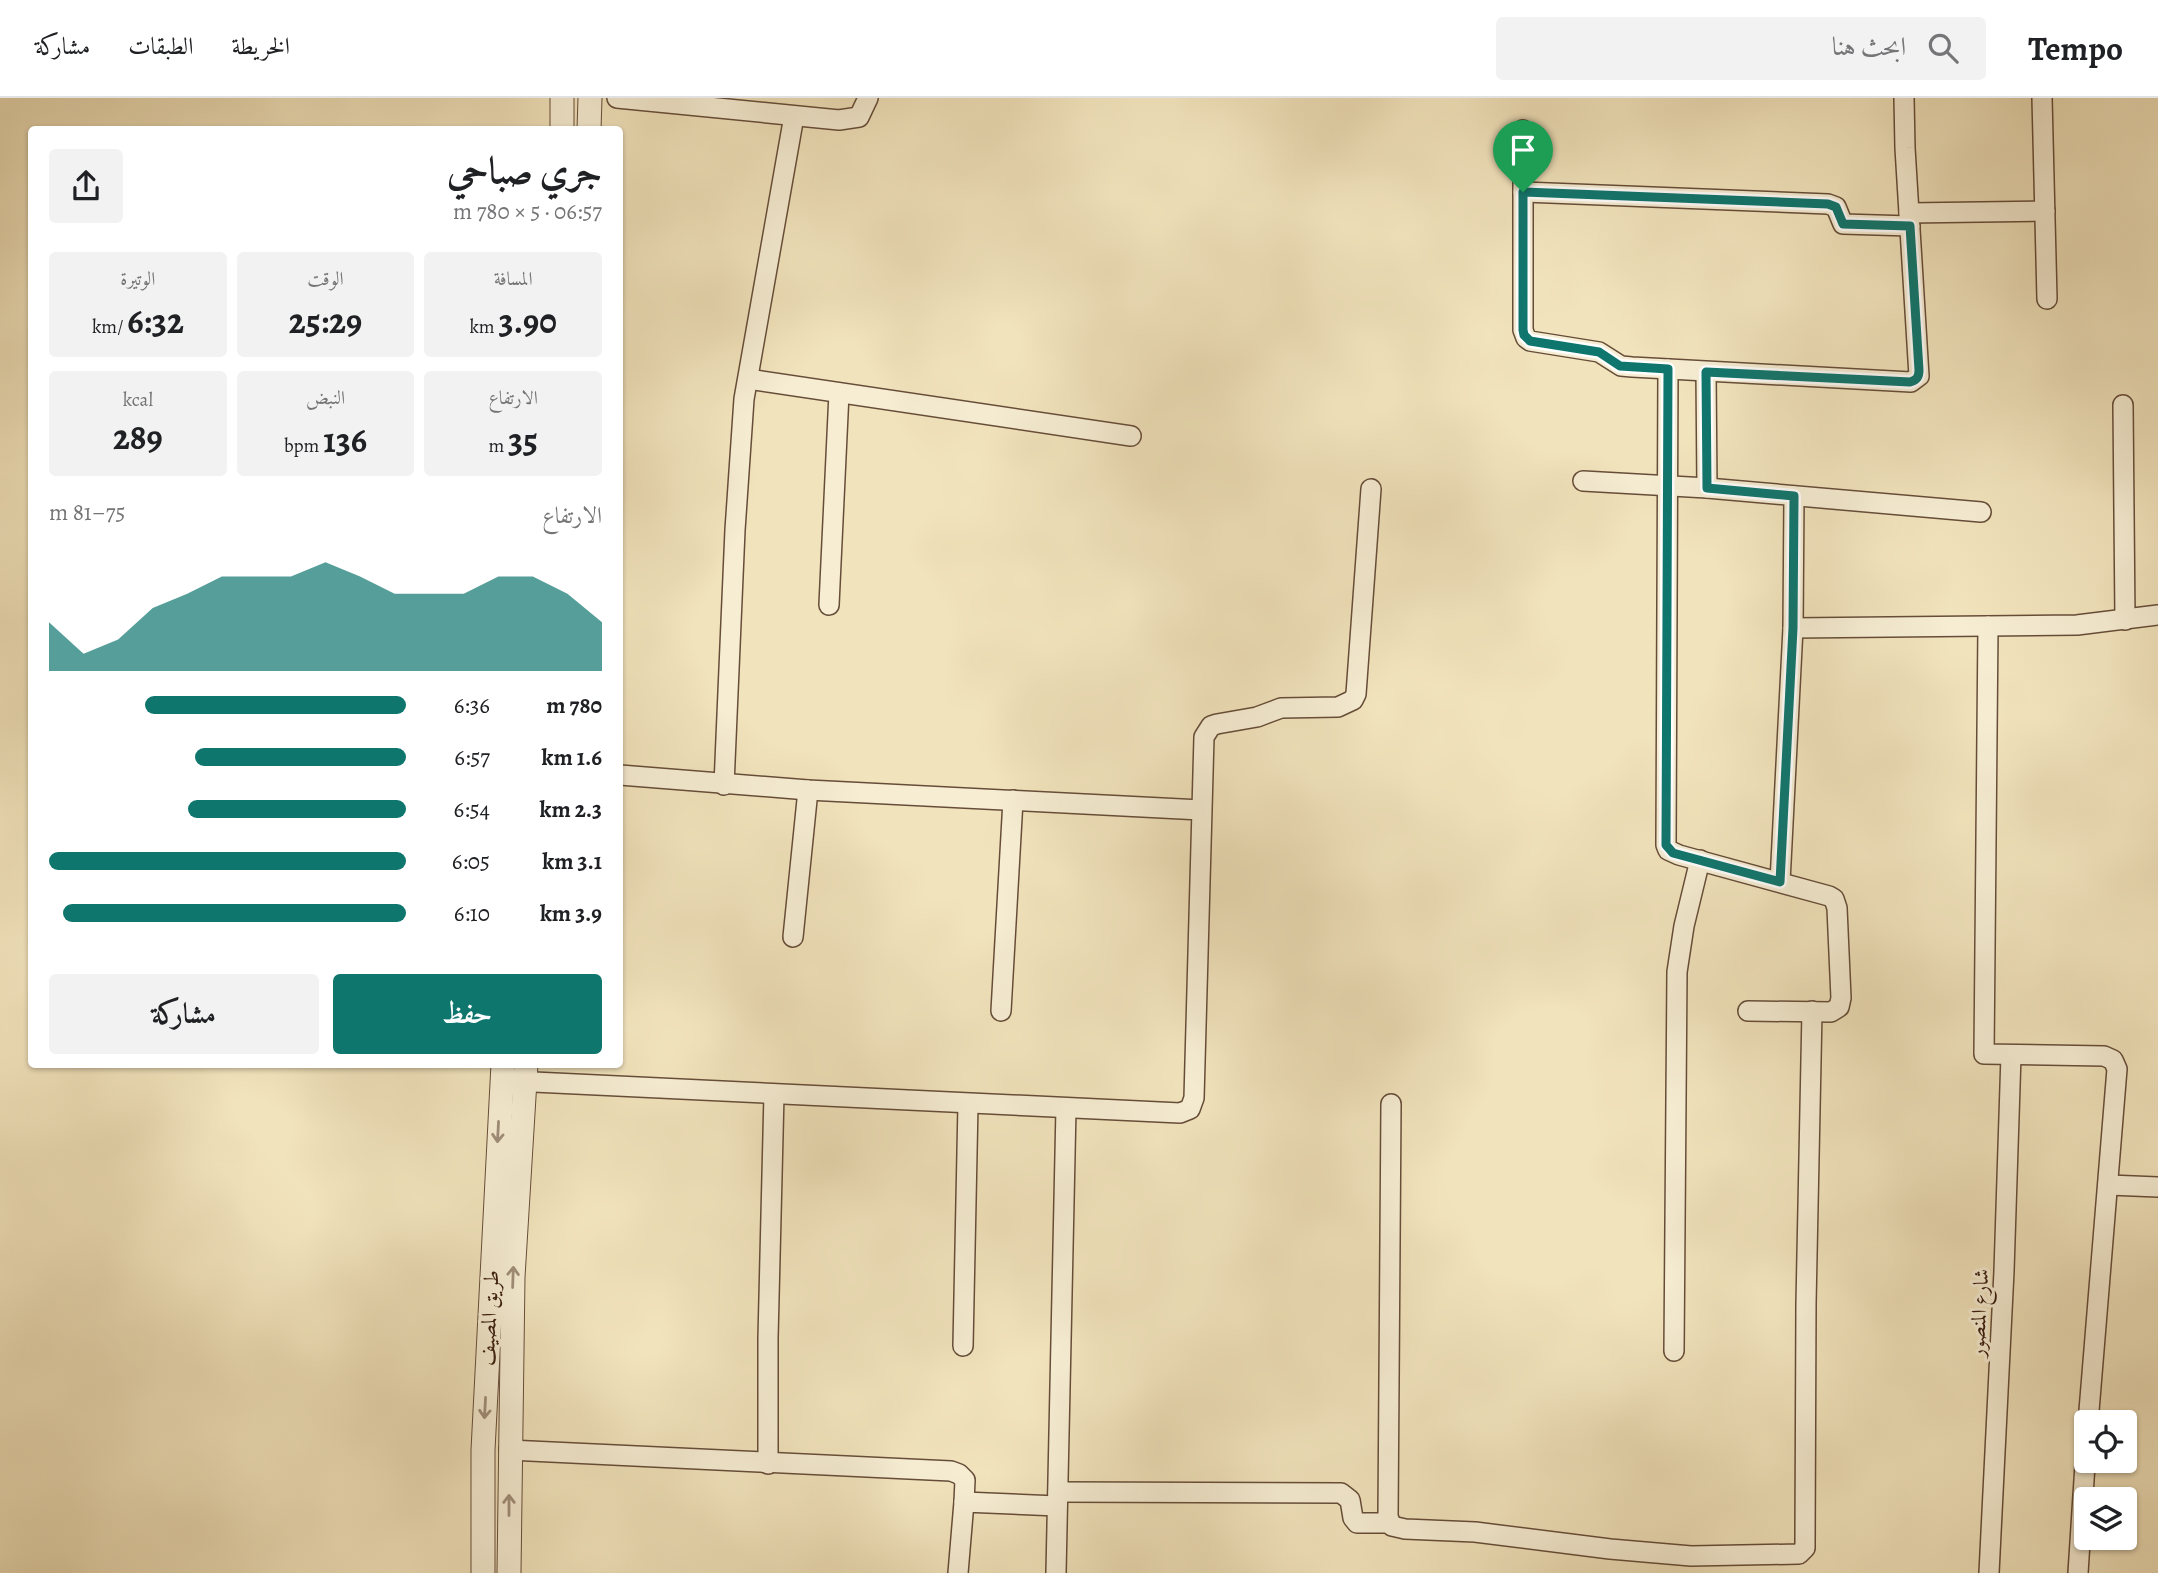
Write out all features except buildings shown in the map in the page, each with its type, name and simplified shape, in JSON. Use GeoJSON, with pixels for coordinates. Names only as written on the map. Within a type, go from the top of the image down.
{"type":"FeatureCollection","features":[{"type":"Feature","properties":{"kind":"street"},"geometry":{"type":"LineString","coordinates":[[562,98],[562,126]]}},
{"type":"Feature","properties":{"kind":"street"},"geometry":{"type":"LineString","coordinates":[[589,126],[590,98]]}},
{"type":"Feature","properties":{"kind":"street"},"geometry":{"type":"LineString","coordinates":[[617,98],[794,116],[851,119],[859,117],[868,98]]}},
{"type":"Feature","properties":{"kind":"street"},"geometry":{"type":"LineString","coordinates":[[1523,130],[1523,330],[1530,341],[1599,352],[1620,366],[1910,382],[1919,376],[1919,370],[1904,98]]}},
{"type":"Feature","properties":{"kind":"street"},"geometry":{"type":"LineString","coordinates":[[2042,98],[2048,299]]}},
{"type":"Feature","properties":{"kind":"street"},"geometry":{"type":"LineString","coordinates":[[724,785],[744,399],[794,116]]}},
{"type":"Feature","properties":{"kind":"street"},"geometry":{"type":"LineString","coordinates":[[1523,192],[1828,204],[1836,207],[1843,224],[2045,211]]}},
{"type":"Feature","properties":{"kind":"street"},"geometry":{"type":"LineString","coordinates":[[1668,369],[1666,845],[1673,853],[1829,895],[1837,903],[1841,1003],[1831,1012],[1748,1011]]}},
{"type":"Feature","properties":{"kind":"street"},"geometry":{"type":"LineString","coordinates":[[1706,372],[1707,488]]}},
{"type":"Feature","properties":{"kind":"street"},"geometry":{"type":"LineString","coordinates":[[748,379],[1131,436]]}},
{"type":"Feature","properties":{"kind":"street"},"geometry":{"type":"LineString","coordinates":[[829,605],[839,393]]}},
{"type":"Feature","properties":{"kind":"street"},"geometry":{"type":"LineString","coordinates":[[2123,404],[2125,621]]}},
{"type":"Feature","properties":{"kind":"street"},"geometry":{"type":"LineString","coordinates":[[1583,481],[1707,488],[1982,512]]}},
{"type":"Feature","properties":{"kind":"street"},"geometry":{"type":"LineString","coordinates":[[514,1072],[774,1094],[1186,1112],[1194,1104],[1205,737],[1211,726],[1257,717],[1281,708],[1338,707],[1353,699],[1356,694],[1371,489]]}},
{"type":"Feature","properties":{"kind":"street"},"geometry":{"type":"LineString","coordinates":[[1780,882],[1793,628],[1794,496]]}},
{"type":"Feature","properties":{"kind":"street"},"geometry":{"type":"LineString","coordinates":[[1793,628],[2077,625],[2158,615]]}},
{"type":"Feature","properties":{"kind":"street"},"geometry":{"type":"LineString","coordinates":[[1987,626],[1984,1054],[2104,1056],[2113,1060],[2117,1069],[2089,1410]]}},
{"type":"Feature","properties":{"kind":"street"},"geometry":{"type":"LineString","coordinates":[[623,775],[724,785],[1201,810]]}},
{"type":"Feature","properties":{"kind":"street"},"geometry":{"type":"LineString","coordinates":[[793,937],[808,790]]}},
{"type":"Feature","properties":{"kind":"street"},"geometry":{"type":"LineString","coordinates":[[1001,1011],[1013,800]]}},
{"type":"Feature","properties":{"kind":"street"},"geometry":{"type":"LineString","coordinates":[[1674,1351],[1677,972],[1680,944],[1699,860]]}},
{"type":"Feature","properties":{"kind":"street"},"geometry":{"type":"LineString","coordinates":[[964,1502],[1341,1493],[1350,1500],[1353,1518],[1357,1523],[1390,1523],[1405,1529],[1475,1532],[1611,1549],[1668,1563],[1691,1556],[1795,1554],[1805,1548],[1806,1304],[1812,1011]]}},
{"type":"Feature","properties":{"kind":"street","name":"شارع المنصور"},"geometry":{"type":"LineString","coordinates":[[1989,1573],[2004,1270],[2011,1055]]}},
{"type":"Feature","properties":{"kind":"street","name":"طريق المصيف"},"geometry":{"type":"LineString","coordinates":[[509,1573],[514,1072]]}},
{"type":"Feature","properties":{"kind":"street","name":"طريق المصيف"},"geometry":{"type":"LineString","coordinates":[[483,1573],[483,1450],[514,1072]]}},
{"type":"Feature","properties":{"kind":"street"},"geometry":{"type":"LineString","coordinates":[[768,1464],[774,1094]]}},
{"type":"Feature","properties":{"kind":"street"},"geometry":{"type":"LineString","coordinates":[[963,1346],[968,1104]]}},
{"type":"Feature","properties":{"kind":"street"},"geometry":{"type":"LineString","coordinates":[[1390,1523],[1391,1104]]}},
{"type":"Feature","properties":{"kind":"street"},"geometry":{"type":"LineString","coordinates":[[1056,1573],[1066,1108]]}},
{"type":"Feature","properties":{"kind":"street"},"geometry":{"type":"LineString","coordinates":[[2109,1185],[2158,1187]]}},
{"type":"Feature","properties":{"kind":"street"},"geometry":{"type":"LineString","coordinates":[[509,1450],[951,1471],[965,1480],[958,1573]]}},
{"type":"Feature","properties":{"kind":"street"},"geometry":{"type":"LineString","coordinates":[[2078,1573],[2084,1473]]}},
{"type":"Feature","properties":{"kind":"route"},"geometry":{"type":"LineString","coordinates":[[1523,192],[1828,204],[1836,207],[1838,217],[1848,226],[1910,226],[1919,370],[1916,380],[1910,382],[1706,372],[1707,488],[1794,496],[1793,628],[1780,882],[1673,853],[1666,845],[1668,369],[1620,366],[1599,352],[1530,341],[1526,338],[1523,330],[1523,192]]}}]}
